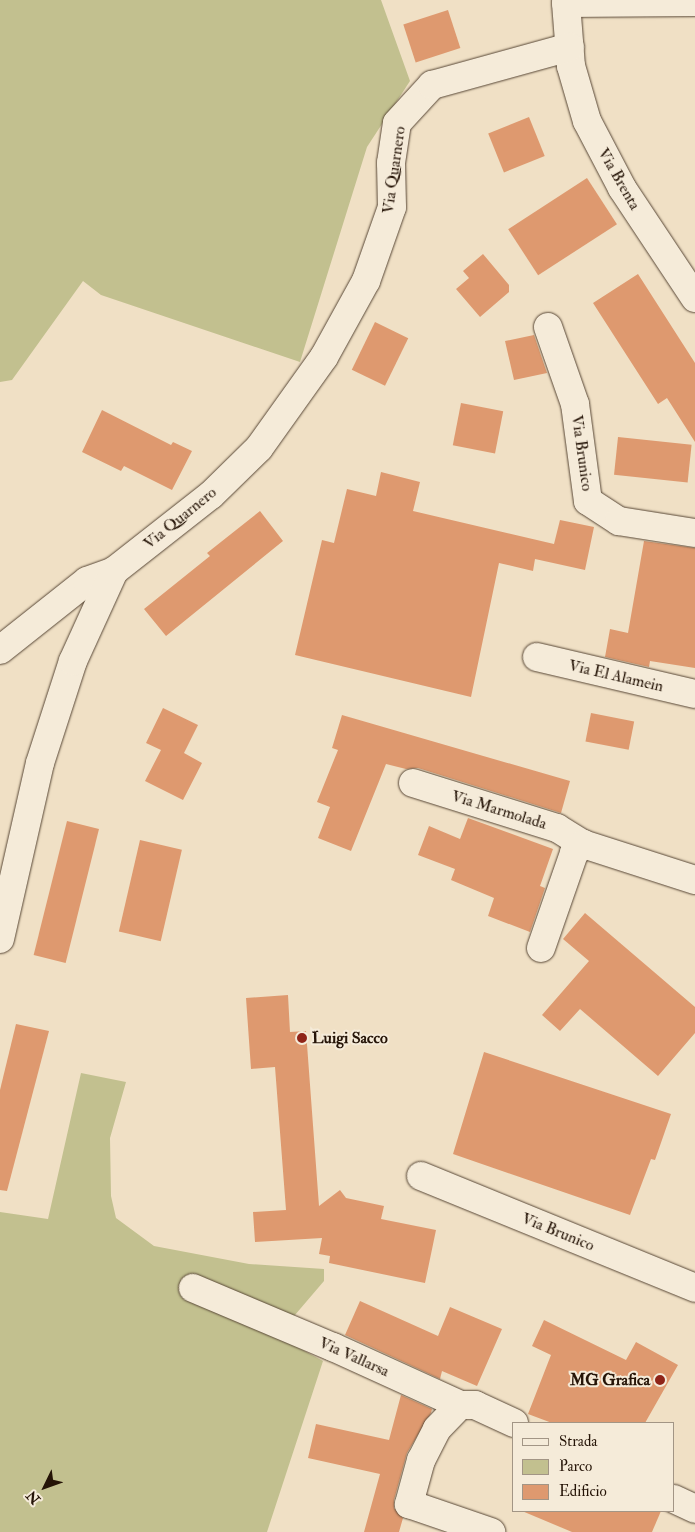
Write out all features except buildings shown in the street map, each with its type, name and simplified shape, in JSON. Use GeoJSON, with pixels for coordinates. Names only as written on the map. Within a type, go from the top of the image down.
{"type":"FeatureCollection","features":[{"type":"Feature","properties":{"kind":"street"},"geometry":{"type":"LineString","coordinates":[[570,48],[566,2],[695,2]]}},
{"type":"Feature","properties":{"kind":"street","name":"Via Brenta"},"geometry":{"type":"LineString","coordinates":[[570,48],[571,66],[587,121],[622,188],[695,298]]}},
{"type":"Feature","properties":{"kind":"street","name":"Via Quarnero"},"geometry":{"type":"LineString","coordinates":[[0,650],[87,581],[114,571],[210,495],[259,448],[324,357],[366,281],[392,207],[391,163],[397,123],[432,85],[570,48]]}},
{"type":"Feature","properties":{"kind":"street","name":"Via Brunico"},"geometry":{"type":"LineString","coordinates":[[548,327],[575,404],[588,501],[619,521],[695,533]]}},
{"type":"Feature","properties":{"kind":"street","name":"Via Quarnero"},"geometry":{"type":"LineString","coordinates":[[0,939],[43,754],[73,661],[114,571]]}},
{"type":"Feature","properties":{"kind":"street","name":"Via El Alamein"},"geometry":{"type":"LineString","coordinates":[[537,657],[695,694]]}},
{"type":"Feature","properties":{"kind":"street","name":"Via Marmolada"},"geometry":{"type":"LineString","coordinates":[[412,783],[557,828],[583,844],[695,880]]}},
{"type":"Feature","properties":{"kind":"street"},"geometry":{"type":"LineString","coordinates":[[541,948],[574,853],[583,844]]}},
{"type":"Feature","properties":{"kind":"street","name":"Via Brunico"},"geometry":{"type":"LineString","coordinates":[[421,1176],[695,1288]]}},
{"type":"Feature","properties":{"kind":"street","name":"Via Vallarsa"},"geometry":{"type":"LineString","coordinates":[[193,1288],[333,1347],[460,1405],[475,1405],[512,1422]]}},
{"type":"Feature","properties":{"kind":"street"},"geometry":{"type":"LineString","coordinates":[[460,1405],[433,1437],[421,1460],[409,1504],[491,1532]]}},
{"type":"Feature","properties":{"kind":"street"},"geometry":{"type":"LineString","coordinates":[[675,1499],[695,1509]]}},
{"type":"Feature","properties":{"kind":"green space"},"geometry":{"type":"Polygon","coordinates":[[[0,0],[381,0],[410,81],[367,147],[300,362],[101,295],[83,281],[12,380],[0,382],[0,0]]]}},
{"type":"Feature","properties":{"kind":"green space"},"geometry":{"type":"Polygon","coordinates":[[[81,1073],[126,1082],[110,1138],[111,1196],[116,1218],[154,1246],[249,1264],[324,1269],[324,1281],[277,1336],[323,1361],[267,1532],[0,1532],[0,1212],[48,1219],[81,1073]]]}},
{"type":"Feature","properties":{"kind":"place","name":"Luigi Sacco"},"geometry":{"type":"Point","coordinates":[302,1038]}},
{"type":"Feature","properties":{"kind":"place","name":"MG Grafica"},"geometry":{"type":"Point","coordinates":[660,1380]}}]}
